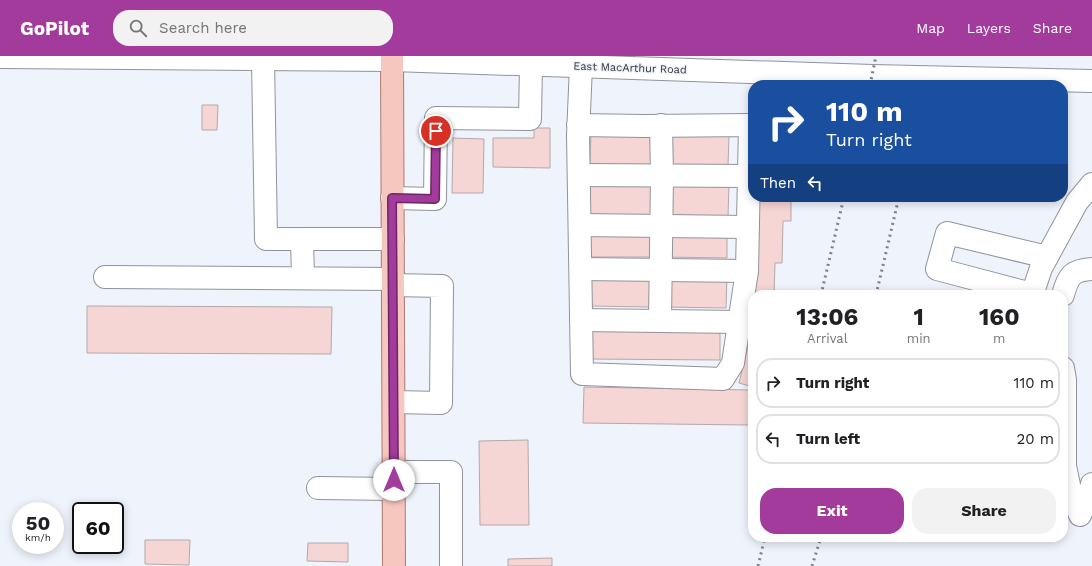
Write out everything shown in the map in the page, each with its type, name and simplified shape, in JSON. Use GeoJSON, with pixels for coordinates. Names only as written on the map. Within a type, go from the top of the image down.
{"type":"FeatureCollection","features":[{"type":"Feature","properties":{"kind":"main road"},"geometry":{"type":"LineString","coordinates":[[392,58],[394,566]]}},
{"type":"Feature","properties":{"kind":"street","name":"East MacArthur Road"},"geometry":{"type":"LineString","coordinates":[[0,57],[263,59],[392,58],[531,65],[1048,80]]}},
{"type":"Feature","properties":{"kind":"street"},"geometry":{"type":"LineString","coordinates":[[263,59],[266,239],[393,239]]}},
{"type":"Feature","properties":{"kind":"street"},"geometry":{"type":"LineString","coordinates":[[392,198],[435,199],[436,118],[530,119],[531,65]]}},
{"type":"Feature","properties":{"kind":"street"},"geometry":{"type":"LineString","coordinates":[[581,66],[578,124],[582,374],[723,379],[733,363],[740,322],[747,271],[748,202]]}},
{"type":"Feature","properties":{"kind":"street","name":"East MacArthur Road"},"geometry":{"type":"LineString","coordinates":[[1068,80],[1092,81]]}},
{"type":"Feature","properties":{"kind":"street"},"geometry":{"type":"LineString","coordinates":[[578,124],[748,125]]}},
{"type":"Feature","properties":{"kind":"street"},"geometry":{"type":"LineString","coordinates":[[660,321],[662,176],[661,125]]}},
{"type":"Feature","properties":{"kind":"street"},"geometry":{"type":"LineString","coordinates":[[579,175],[748,176]]}},
{"type":"Feature","properties":{"kind":"street"},"geometry":{"type":"LineString","coordinates":[[1034,290],[1041,268],[1077,202],[1092,184]]}},
{"type":"Feature","properties":{"kind":"street"},"geometry":{"type":"LineString","coordinates":[[580,225],[748,227]]}},
{"type":"Feature","properties":{"kind":"street"},"geometry":{"type":"LineString","coordinates":[[1014,290],[937,269],[947,233],[1047,257]]}},
{"type":"Feature","properties":{"kind":"street"},"geometry":{"type":"LineString","coordinates":[[302,239],[302,278]]}},
{"type":"Feature","properties":{"kind":"street"},"geometry":{"type":"LineString","coordinates":[[581,269],[747,271]]}},
{"type":"Feature","properties":{"kind":"street"},"geometry":{"type":"LineString","coordinates":[[1064,290],[1067,280],[1080,270],[1092,269]]}},
{"type":"Feature","properties":{"kind":"street"},"geometry":{"type":"LineString","coordinates":[[105,277],[302,278],[442,286],[441,403],[394,402]]}},
{"type":"Feature","properties":{"kind":"street"},"geometry":{"type":"LineString","coordinates":[[581,320],[740,322]]}},
{"type":"Feature","properties":{"kind":"street"},"geometry":{"type":"LineString","coordinates":[[318,488],[451,472],[451,566]]}},
{"type":"Feature","properties":{"kind":"street"},"geometry":{"type":"LineString","coordinates":[[1068,480],[1070,490],[1080,515],[1089,496],[1092,484]]}},
{"type":"Feature","properties":{"kind":"building"},"geometry":{"type":"Polygon","coordinates":[[[202,105],[218,105],[217,130],[202,130],[202,105]]]}},
{"type":"Feature","properties":{"kind":"building"},"geometry":{"type":"Polygon","coordinates":[[[534,128],[550,128],[550,168],[493,167],[493,138],[534,138],[534,128]]]}},
{"type":"Feature","properties":{"kind":"building"},"geometry":{"type":"Polygon","coordinates":[[[591,134],[652,134],[652,165],[590,164],[591,134]]]}},
{"type":"Feature","properties":{"kind":"building"},"geometry":{"type":"Polygon","coordinates":[[[667,134],[729,135],[728,166],[667,165],[667,134]]]}},
{"type":"Feature","properties":{"kind":"building"},"geometry":{"type":"Polygon","coordinates":[[[453,138],[484,139],[483,193],[452,193],[453,138]]]}},
{"type":"Feature","properties":{"kind":"building"},"geometry":{"type":"Polygon","coordinates":[[[590,183],[652,184],[652,216],[590,215],[590,183]]]}},
{"type":"Feature","properties":{"kind":"building"},"geometry":{"type":"Polygon","coordinates":[[[666,184],[729,184],[728,216],[666,215],[666,184]]]}},
{"type":"Feature","properties":{"kind":"building"},"geometry":{"type":"Polygon","coordinates":[[[757,202],[791,202],[791,221],[783,221],[782,263],[775,263],[774,290],[755,290],[757,202]]]}},
{"type":"Feature","properties":{"kind":"building"},"geometry":{"type":"Polygon","coordinates":[[[666,232],[727,233],[727,258],[665,257],[666,232]]]}},
{"type":"Feature","properties":{"kind":"building"},"geometry":{"type":"Polygon","coordinates":[[[589,233],[651,233],[651,257],[589,257],[589,233]]]}},
{"type":"Feature","properties":{"kind":"building"},"geometry":{"type":"Polygon","coordinates":[[[589,275],[650,276],[650,307],[589,306],[589,275]]]}},
{"type":"Feature","properties":{"kind":"building"},"geometry":{"type":"Polygon","coordinates":[[[665,275],[727,275],[726,308],[665,307],[665,275]]]}},
{"type":"Feature","properties":{"kind":"building"},"geometry":{"type":"Polygon","coordinates":[[[87,306],[332,307],[331,354],[87,353],[87,306]]]}},
{"type":"Feature","properties":{"kind":"building"},"geometry":{"type":"Polygon","coordinates":[[[588,329],[720,330],[720,360],[587,359],[588,329]]]}},
{"type":"Feature","properties":{"kind":"building"},"geometry":{"type":"Polygon","coordinates":[[[748,346],[748,386],[739,383],[748,346]]]}},
{"type":"Feature","properties":{"kind":"building"},"geometry":{"type":"Polygon","coordinates":[[[584,387],[748,390],[748,425],[583,423],[584,387]]]}},
{"type":"Feature","properties":{"kind":"building"},"geometry":{"type":"Polygon","coordinates":[[[528,440],[529,525],[480,525],[479,441],[528,440]]]}},
{"type":"Feature","properties":{"kind":"building"},"geometry":{"type":"Polygon","coordinates":[[[145,540],[190,540],[189,565],[145,564],[145,540]]]}},
{"type":"Feature","properties":{"kind":"building"},"geometry":{"type":"Polygon","coordinates":[[[308,543],[348,543],[348,562],[307,561],[308,543]]]}},
{"type":"Feature","properties":{"kind":"building"},"geometry":{"type":"Polygon","coordinates":[[[552,558],[552,566],[508,566],[508,559],[552,558]]]}},
{"type":"Feature","properties":{"kind":"railway"},"geometry":{"type":"LineString","coordinates":[[871,80],[876,56]]}},
{"type":"Feature","properties":{"kind":"railway"},"geometry":{"type":"LineString","coordinates":[[822,290],[843,202]]}},
{"type":"Feature","properties":{"kind":"railway"},"geometry":{"type":"LineString","coordinates":[[877,290],[898,202]]}},
{"type":"Feature","properties":{"kind":"railway"},"geometry":{"type":"LineString","coordinates":[[758,566],[764,542]]}},
{"type":"Feature","properties":{"kind":"railway"},"geometry":{"type":"LineString","coordinates":[[812,566],[819,542]]}},
{"type":"Feature","properties":{"kind":"route"},"geometry":{"type":"LineString","coordinates":[[394,480],[392,198],[435,199],[436,131]]}}]}
